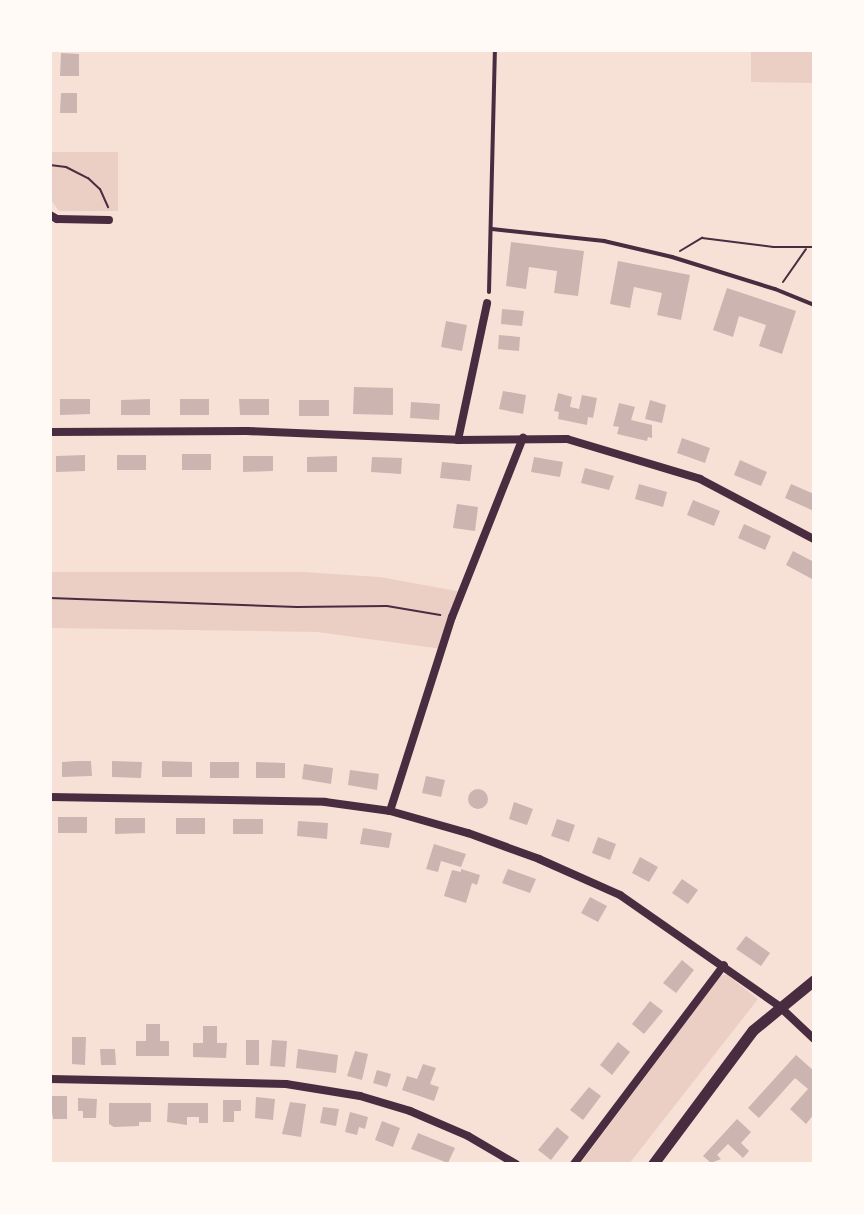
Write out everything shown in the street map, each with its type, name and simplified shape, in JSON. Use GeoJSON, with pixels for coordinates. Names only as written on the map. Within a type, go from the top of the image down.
{"type":"FeatureCollection","features":[{"type":"Feature","properties":{"kind":"main road"},"geometry":{"type":"LineString","coordinates":[[653,1164],[753,1030],[814,980]]}},
{"type":"Feature","properties":{"kind":"street"},"geometry":{"type":"LineString","coordinates":[[50,215],[57,219],[109,220]]}},
{"type":"Feature","properties":{"kind":"street"},"geometry":{"type":"LineString","coordinates":[[458,440],[487,303]]}},
{"type":"Feature","properties":{"kind":"street"},"geometry":{"type":"LineString","coordinates":[[50,432],[247,431],[458,440],[567,439],[700,479],[814,539]]}},
{"type":"Feature","properties":{"kind":"street"},"geometry":{"type":"LineString","coordinates":[[390,811],[452,617],[523,438]]}},
{"type":"Feature","properties":{"kind":"street"},"geometry":{"type":"LineString","coordinates":[[50,797],[256,798],[390,811],[539,859],[620,895],[724,965],[779,1006],[814,1039]]}},
{"type":"Feature","properties":{"kind":"street"},"geometry":{"type":"LineString","coordinates":[[574,1164],[724,965]]}},
{"type":"Feature","properties":{"kind":"street"},"geometry":{"type":"LineString","coordinates":[[50,1079],[211,1080],[286,1084],[360,1096],[439,1123],[516,1164]]}},
{"type":"Feature","properties":{"kind":"lane"},"geometry":{"type":"LineString","coordinates":[[489,292],[495,50]]}},
{"type":"Feature","properties":{"kind":"lane"},"geometry":{"type":"LineString","coordinates":[[492,229],[604,241],[672,257],[775,289],[814,305]]}},
{"type":"Feature","properties":{"kind":"path"},"geometry":{"type":"LineString","coordinates":[[50,165],[66,167],[88,178],[108,204],[109,220]]}},
{"type":"Feature","properties":{"kind":"path"},"geometry":{"type":"LineString","coordinates":[[672,257],[686,245],[702,238],[814,247]]}},
{"type":"Feature","properties":{"kind":"path"},"geometry":{"type":"LineString","coordinates":[[775,289],[791,274],[796,260],[807,248]]}},
{"type":"Feature","properties":{"kind":"path"},"geometry":{"type":"LineString","coordinates":[[50,598],[297,607],[387,606],[452,617]]}},
{"type":"Feature","properties":{"kind":"shaded area"},"geometry":{"type":"Polygon","coordinates":[[[751,50],[814,50],[814,83],[751,82],[751,50]]]}},
{"type":"Feature","properties":{"kind":"shaded area"},"geometry":{"type":"Polygon","coordinates":[[[50,152],[118,152],[118,211],[59,211],[50,199],[50,152]]]}},
{"type":"Feature","properties":{"kind":"shaded area"},"geometry":{"type":"Polygon","coordinates":[[[50,572],[303,572],[380,577],[462,592],[442,649],[317,632],[50,628],[50,572]]]}},
{"type":"Feature","properties":{"kind":"shaded area"},"geometry":{"type":"Polygon","coordinates":[[[726,974],[758,999],[629,1164],[580,1164],[720,976],[726,974]]]}},
{"type":"Feature","properties":{"kind":"building"},"geometry":{"type":"Polygon","coordinates":[[[61,53],[79,54],[79,76],[60,76],[61,53]]]}},
{"type":"Feature","properties":{"kind":"building"},"geometry":{"type":"Polygon","coordinates":[[[61,93],[77,93],[77,113],[60,113],[61,93]]]}},
{"type":"Feature","properties":{"kind":"building"},"geometry":{"type":"Polygon","coordinates":[[[511,242],[584,251],[578,296],[554,293],[557,271],[529,267],[526,289],[506,286],[511,242]]]}},
{"type":"Feature","properties":{"kind":"building"},"geometry":{"type":"Polygon","coordinates":[[[618,261],[690,275],[681,320],[657,315],[662,293],[634,287],[630,308],[610,304],[618,261]]]}},
{"type":"Feature","properties":{"kind":"building"},"geometry":{"type":"Polygon","coordinates":[[[727,288],[796,311],[782,354],[759,346],[766,325],[739,316],[733,337],[713,330],[727,288]]]}},
{"type":"Feature","properties":{"kind":"building"},"geometry":{"type":"Polygon","coordinates":[[[502,309],[524,311],[522,326],[501,324],[502,309]]]}},
{"type":"Feature","properties":{"kind":"building"},"geometry":{"type":"Polygon","coordinates":[[[446,321],[467,325],[462,351],[441,347],[446,321]]]}},
{"type":"Feature","properties":{"kind":"building"},"geometry":{"type":"Polygon","coordinates":[[[499,335],[520,337],[519,351],[498,349],[499,335]]]}},
{"type":"Feature","properties":{"kind":"building"},"geometry":{"type":"Polygon","coordinates":[[[354,387],[393,388],[393,415],[353,414],[354,387]]]}},
{"type":"Feature","properties":{"kind":"building"},"geometry":{"type":"Polygon","coordinates":[[[503,391],[526,395],[523,414],[499,409],[503,391]]]}},
{"type":"Feature","properties":{"kind":"building"},"geometry":{"type":"Polygon","coordinates":[[[558,393],[572,397],[570,407],[579,409],[582,395],[597,398],[593,418],[588,417],[587,425],[558,419],[559,412],[554,411],[558,393]]]}},
{"type":"Feature","properties":{"kind":"building"},"geometry":{"type":"Polygon","coordinates":[[[60,399],[90,399],[90,414],[60,415],[60,399]]]}},
{"type":"Feature","properties":{"kind":"building"},"geometry":{"type":"Polygon","coordinates":[[[150,399],[150,415],[121,415],[121,400],[150,399]]]}},
{"type":"Feature","properties":{"kind":"building"},"geometry":{"type":"Polygon","coordinates":[[[180,399],[209,399],[209,415],[180,415],[180,399]]]}},
{"type":"Feature","properties":{"kind":"building"},"geometry":{"type":"Polygon","coordinates":[[[239,399],[269,399],[269,415],[240,415],[239,399]]]}},
{"type":"Feature","properties":{"kind":"building"},"geometry":{"type":"Polygon","coordinates":[[[299,400],[329,400],[329,416],[299,416],[299,400]]]}},
{"type":"Feature","properties":{"kind":"building"},"geometry":{"type":"Polygon","coordinates":[[[650,400],[666,405],[662,423],[645,419],[650,400]]]}},
{"type":"Feature","properties":{"kind":"building"},"geometry":{"type":"Polygon","coordinates":[[[411,402],[440,404],[439,420],[410,418],[411,402]]]}},
{"type":"Feature","properties":{"kind":"building"},"geometry":{"type":"Polygon","coordinates":[[[619,403],[635,407],[631,420],[652,425],[652,438],[648,437],[647,441],[617,434],[619,427],[613,426],[619,403]]]}},
{"type":"Feature","properties":{"kind":"building"},"geometry":{"type":"Polygon","coordinates":[[[682,438],[710,448],[705,463],[677,453],[682,438]]]}},
{"type":"Feature","properties":{"kind":"building"},"geometry":{"type":"Polygon","coordinates":[[[182,454],[211,454],[211,470],[182,470],[182,454]]]}},
{"type":"Feature","properties":{"kind":"building"},"geometry":{"type":"Polygon","coordinates":[[[85,455],[85,471],[56,472],[56,456],[85,455]]]}},
{"type":"Feature","properties":{"kind":"building"},"geometry":{"type":"Polygon","coordinates":[[[117,455],[146,455],[146,470],[117,470],[117,455]]]}},
{"type":"Feature","properties":{"kind":"building"},"geometry":{"type":"Polygon","coordinates":[[[243,456],[273,456],[273,471],[243,472],[243,456]]]}},
{"type":"Feature","properties":{"kind":"building"},"geometry":{"type":"Polygon","coordinates":[[[337,456],[337,472],[307,472],[307,457],[337,456]]]}},
{"type":"Feature","properties":{"kind":"building"},"geometry":{"type":"Polygon","coordinates":[[[372,457],[402,458],[401,474],[371,472],[372,457]]]}},
{"type":"Feature","properties":{"kind":"building"},"geometry":{"type":"Polygon","coordinates":[[[534,457],[563,462],[560,477],[531,472],[534,457]]]}},
{"type":"Feature","properties":{"kind":"building"},"geometry":{"type":"Polygon","coordinates":[[[740,460],[767,472],[761,486],[734,475],[740,460]]]}},
{"type":"Feature","properties":{"kind":"building"},"geometry":{"type":"Polygon","coordinates":[[[442,462],[472,465],[470,481],[440,478],[442,462]]]}},
{"type":"Feature","properties":{"kind":"building"},"geometry":{"type":"Polygon","coordinates":[[[585,468],[614,476],[609,490],[581,483],[585,468]]]}},
{"type":"Feature","properties":{"kind":"building"},"geometry":{"type":"Polygon","coordinates":[[[639,484],[667,492],[663,507],[635,499],[639,484]]]}},
{"type":"Feature","properties":{"kind":"building"},"geometry":{"type":"Polygon","coordinates":[[[791,484],[814,494],[814,511],[785,498],[791,484]]]}},
{"type":"Feature","properties":{"kind":"building"},"geometry":{"type":"Polygon","coordinates":[[[693,500],[720,511],[714,526],[687,515],[693,500]]]}},
{"type":"Feature","properties":{"kind":"building"},"geometry":{"type":"Polygon","coordinates":[[[457,504],[478,507],[475,531],[453,528],[457,504]]]}},
{"type":"Feature","properties":{"kind":"building"},"geometry":{"type":"Polygon","coordinates":[[[744,524],[771,536],[765,550],[738,538],[744,524]]]}},
{"type":"Feature","properties":{"kind":"building"},"geometry":{"type":"Polygon","coordinates":[[[793,551],[814,562],[812,579],[786,565],[793,551]]]}},
{"type":"Feature","properties":{"kind":"building"},"geometry":{"type":"Polygon","coordinates":[[[91,761],[92,776],[62,777],[62,762],[91,761]]]}},
{"type":"Feature","properties":{"kind":"building"},"geometry":{"type":"Polygon","coordinates":[[[112,761],[142,762],[141,778],[112,777],[112,761]]]}},
{"type":"Feature","properties":{"kind":"building"},"geometry":{"type":"Polygon","coordinates":[[[162,761],[192,762],[192,777],[162,777],[162,761]]]}},
{"type":"Feature","properties":{"kind":"building"},"geometry":{"type":"Polygon","coordinates":[[[210,762],[239,762],[239,778],[210,778],[210,762]]]}},
{"type":"Feature","properties":{"kind":"building"},"geometry":{"type":"Polygon","coordinates":[[[256,762],[285,763],[285,778],[256,778],[256,762]]]}},
{"type":"Feature","properties":{"kind":"building"},"geometry":{"type":"Polygon","coordinates":[[[304,764],[333,768],[331,784],[302,779],[304,764]]]}},
{"type":"Feature","properties":{"kind":"building"},"geometry":{"type":"Polygon","coordinates":[[[350,770],[379,774],[377,790],[348,785],[350,770]]]}},
{"type":"Feature","properties":{"kind":"building"},"geometry":{"type":"Polygon","coordinates":[[[426,776],[445,780],[441,797],[422,793],[426,776]]]}},
{"type":"Feature","properties":{"kind":"building"},"geometry":{"type":"Polygon","coordinates":[[[474,789],[482,789],[488,799],[482,809],[474,809],[468,803],[468,795],[474,789]]]}},
{"type":"Feature","properties":{"kind":"building"},"geometry":{"type":"Polygon","coordinates":[[[514,802],[533,809],[527,825],[509,819],[514,802]]]}},
{"type":"Feature","properties":{"kind":"building"},"geometry":{"type":"Polygon","coordinates":[[[58,817],[87,817],[87,833],[58,833],[58,817]]]}},
{"type":"Feature","properties":{"kind":"building"},"geometry":{"type":"Polygon","coordinates":[[[115,818],[145,818],[145,833],[115,834],[115,818]]]}},
{"type":"Feature","properties":{"kind":"building"},"geometry":{"type":"Polygon","coordinates":[[[176,818],[205,818],[205,834],[176,834],[176,818]]]}},
{"type":"Feature","properties":{"kind":"building"},"geometry":{"type":"Polygon","coordinates":[[[233,819],[263,819],[263,834],[233,834],[233,819]]]}},
{"type":"Feature","properties":{"kind":"building"},"geometry":{"type":"Polygon","coordinates":[[[557,819],[575,825],[569,842],[551,836],[557,819]]]}},
{"type":"Feature","properties":{"kind":"building"},"geometry":{"type":"Polygon","coordinates":[[[298,821],[328,823],[327,839],[297,836],[298,821]]]}},
{"type":"Feature","properties":{"kind":"building"},"geometry":{"type":"Polygon","coordinates":[[[363,828],[392,833],[389,848],[360,844],[363,828]]]}},
{"type":"Feature","properties":{"kind":"building"},"geometry":{"type":"Polygon","coordinates":[[[598,837],[616,844],[610,860],[592,853],[598,837]]]}},
{"type":"Feature","properties":{"kind":"building"},"geometry":{"type":"Polygon","coordinates":[[[434,844],[466,854],[461,867],[441,861],[438,872],[426,869],[434,844]]]}},
{"type":"Feature","properties":{"kind":"building"},"geometry":{"type":"Polygon","coordinates":[[[640,857],[658,867],[649,882],[632,873],[640,857]]]}},
{"type":"Feature","properties":{"kind":"building"},"geometry":{"type":"Polygon","coordinates":[[[461,869],[480,875],[477,885],[472,883],[466,903],[444,896],[452,870],[461,872],[461,869]]]}},
{"type":"Feature","properties":{"kind":"building"},"geometry":{"type":"Polygon","coordinates":[[[508,869],[536,879],[530,893],[502,883],[508,869]]]}},
{"type":"Feature","properties":{"kind":"building"},"geometry":{"type":"Polygon","coordinates":[[[682,879],[698,890],[688,904],[672,893],[682,879]]]}},
{"type":"Feature","properties":{"kind":"building"},"geometry":{"type":"Polygon","coordinates":[[[590,897],[607,906],[598,922],[581,913],[590,897]]]}},
{"type":"Feature","properties":{"kind":"building"},"geometry":{"type":"Polygon","coordinates":[[[746,936],[770,953],[761,966],[736,949],[746,936]]]}},
{"type":"Feature","properties":{"kind":"building"},"geometry":{"type":"Polygon","coordinates":[[[682,960],[694,970],[676,993],[663,983],[682,960]]]}},
{"type":"Feature","properties":{"kind":"building"},"geometry":{"type":"Polygon","coordinates":[[[650,1001],[663,1011],[644,1034],[632,1024],[650,1001]]]}},
{"type":"Feature","properties":{"kind":"building"},"geometry":{"type":"Polygon","coordinates":[[[146,1024],[160,1024],[160,1041],[169,1041],[169,1056],[136,1056],[136,1041],[146,1041],[146,1024]]]}},
{"type":"Feature","properties":{"kind":"building"},"geometry":{"type":"Polygon","coordinates":[[[203,1026],[217,1026],[217,1043],[227,1043],[226,1058],[193,1057],[193,1043],[203,1043],[203,1026]]]}},
{"type":"Feature","properties":{"kind":"building"},"geometry":{"type":"Polygon","coordinates":[[[72,1037],[86,1037],[85,1065],[72,1064],[72,1037]]]}},
{"type":"Feature","properties":{"kind":"building"},"geometry":{"type":"Polygon","coordinates":[[[246,1040],[259,1040],[259,1065],[246,1065],[246,1040]]]}},
{"type":"Feature","properties":{"kind":"building"},"geometry":{"type":"Polygon","coordinates":[[[272,1040],[287,1041],[285,1067],[270,1066],[272,1040]]]}},
{"type":"Feature","properties":{"kind":"building"},"geometry":{"type":"Polygon","coordinates":[[[618,1042],[630,1052],[612,1075],[600,1065],[618,1042]]]}},
{"type":"Feature","properties":{"kind":"building"},"geometry":{"type":"Polygon","coordinates":[[[100,1049],[115,1049],[116,1065],[101,1065],[100,1049]]]}},
{"type":"Feature","properties":{"kind":"building"},"geometry":{"type":"Polygon","coordinates":[[[298,1049],[338,1055],[336,1073],[296,1068],[298,1049]]]}},
{"type":"Feature","properties":{"kind":"building"},"geometry":{"type":"Polygon","coordinates":[[[355,1051],[368,1054],[362,1080],[347,1076],[355,1051]]]}},
{"type":"Feature","properties":{"kind":"building"},"geometry":{"type":"Polygon","coordinates":[[[796,1055],[814,1071],[814,1114],[806,1124],[790,1109],[808,1089],[795,1078],[759,1118],[748,1108],[796,1055]]]}},
{"type":"Feature","properties":{"kind":"building"},"geometry":{"type":"Polygon","coordinates":[[[423,1064],[436,1068],[430,1084],[439,1087],[434,1101],[402,1090],[407,1076],[417,1079],[423,1064]]]}},
{"type":"Feature","properties":{"kind":"building"},"geometry":{"type":"Polygon","coordinates":[[[377,1070],[391,1074],[387,1087],[373,1083],[377,1070]]]}},
{"type":"Feature","properties":{"kind":"building"},"geometry":{"type":"Polygon","coordinates":[[[589,1087],[601,1096],[583,1120],[570,1110],[589,1087]]]}},
{"type":"Feature","properties":{"kind":"building"},"geometry":{"type":"Polygon","coordinates":[[[50,1096],[67,1096],[67,1119],[53,1119],[50,1096]]]}},
{"type":"Feature","properties":{"kind":"building"},"geometry":{"type":"Polygon","coordinates":[[[256,1097],[275,1099],[273,1120],[255,1118],[256,1097]]]}},
{"type":"Feature","properties":{"kind":"building"},"geometry":{"type":"Polygon","coordinates":[[[78,1098],[97,1099],[96,1118],[83,1118],[83,1111],[78,1111],[78,1098]]]}},
{"type":"Feature","properties":{"kind":"building"},"geometry":{"type":"Polygon","coordinates":[[[223,1100],[241,1100],[241,1111],[234,1111],[234,1122],[223,1122],[223,1100]]]}},
{"type":"Feature","properties":{"kind":"building"},"geometry":{"type":"Polygon","coordinates":[[[290,1102],[306,1104],[301,1137],[282,1134],[290,1102]]]}},
{"type":"Feature","properties":{"kind":"building"},"geometry":{"type":"Polygon","coordinates":[[[109,1103],[151,1103],[151,1122],[114,1127],[109,1124],[109,1103]]]}},
{"type":"Feature","properties":{"kind":"building"},"geometry":{"type":"Polygon","coordinates":[[[168,1103],[208,1103],[208,1123],[199,1123],[199,1117],[187,1117],[187,1125],[167,1122],[168,1103]]]}},
{"type":"Feature","properties":{"kind":"building"},"geometry":{"type":"Polygon","coordinates":[[[323,1107],[339,1109],[336,1126],[320,1123],[323,1107]]]}},
{"type":"Feature","properties":{"kind":"building"},"geometry":{"type":"Polygon","coordinates":[[[350,1112],[368,1117],[365,1129],[359,1127],[357,1135],[345,1132],[350,1112]]]}},
{"type":"Feature","properties":{"kind":"building"},"geometry":{"type":"Polygon","coordinates":[[[737,1119],[751,1132],[741,1143],[749,1151],[743,1158],[728,1144],[717,1155],[721,1159],[711,1163],[703,1156],[737,1119]]]}},
{"type":"Feature","properties":{"kind":"building"},"geometry":{"type":"Polygon","coordinates":[[[382,1121],[400,1128],[393,1147],[375,1140],[382,1121]]]}},
{"type":"Feature","properties":{"kind":"building"},"geometry":{"type":"Polygon","coordinates":[[[557,1127],[569,1137],[551,1160],[538,1150],[557,1127]]]}},
{"type":"Feature","properties":{"kind":"building"},"geometry":{"type":"Polygon","coordinates":[[[418,1133],[455,1148],[448,1163],[411,1149],[418,1133]]]}}]}
